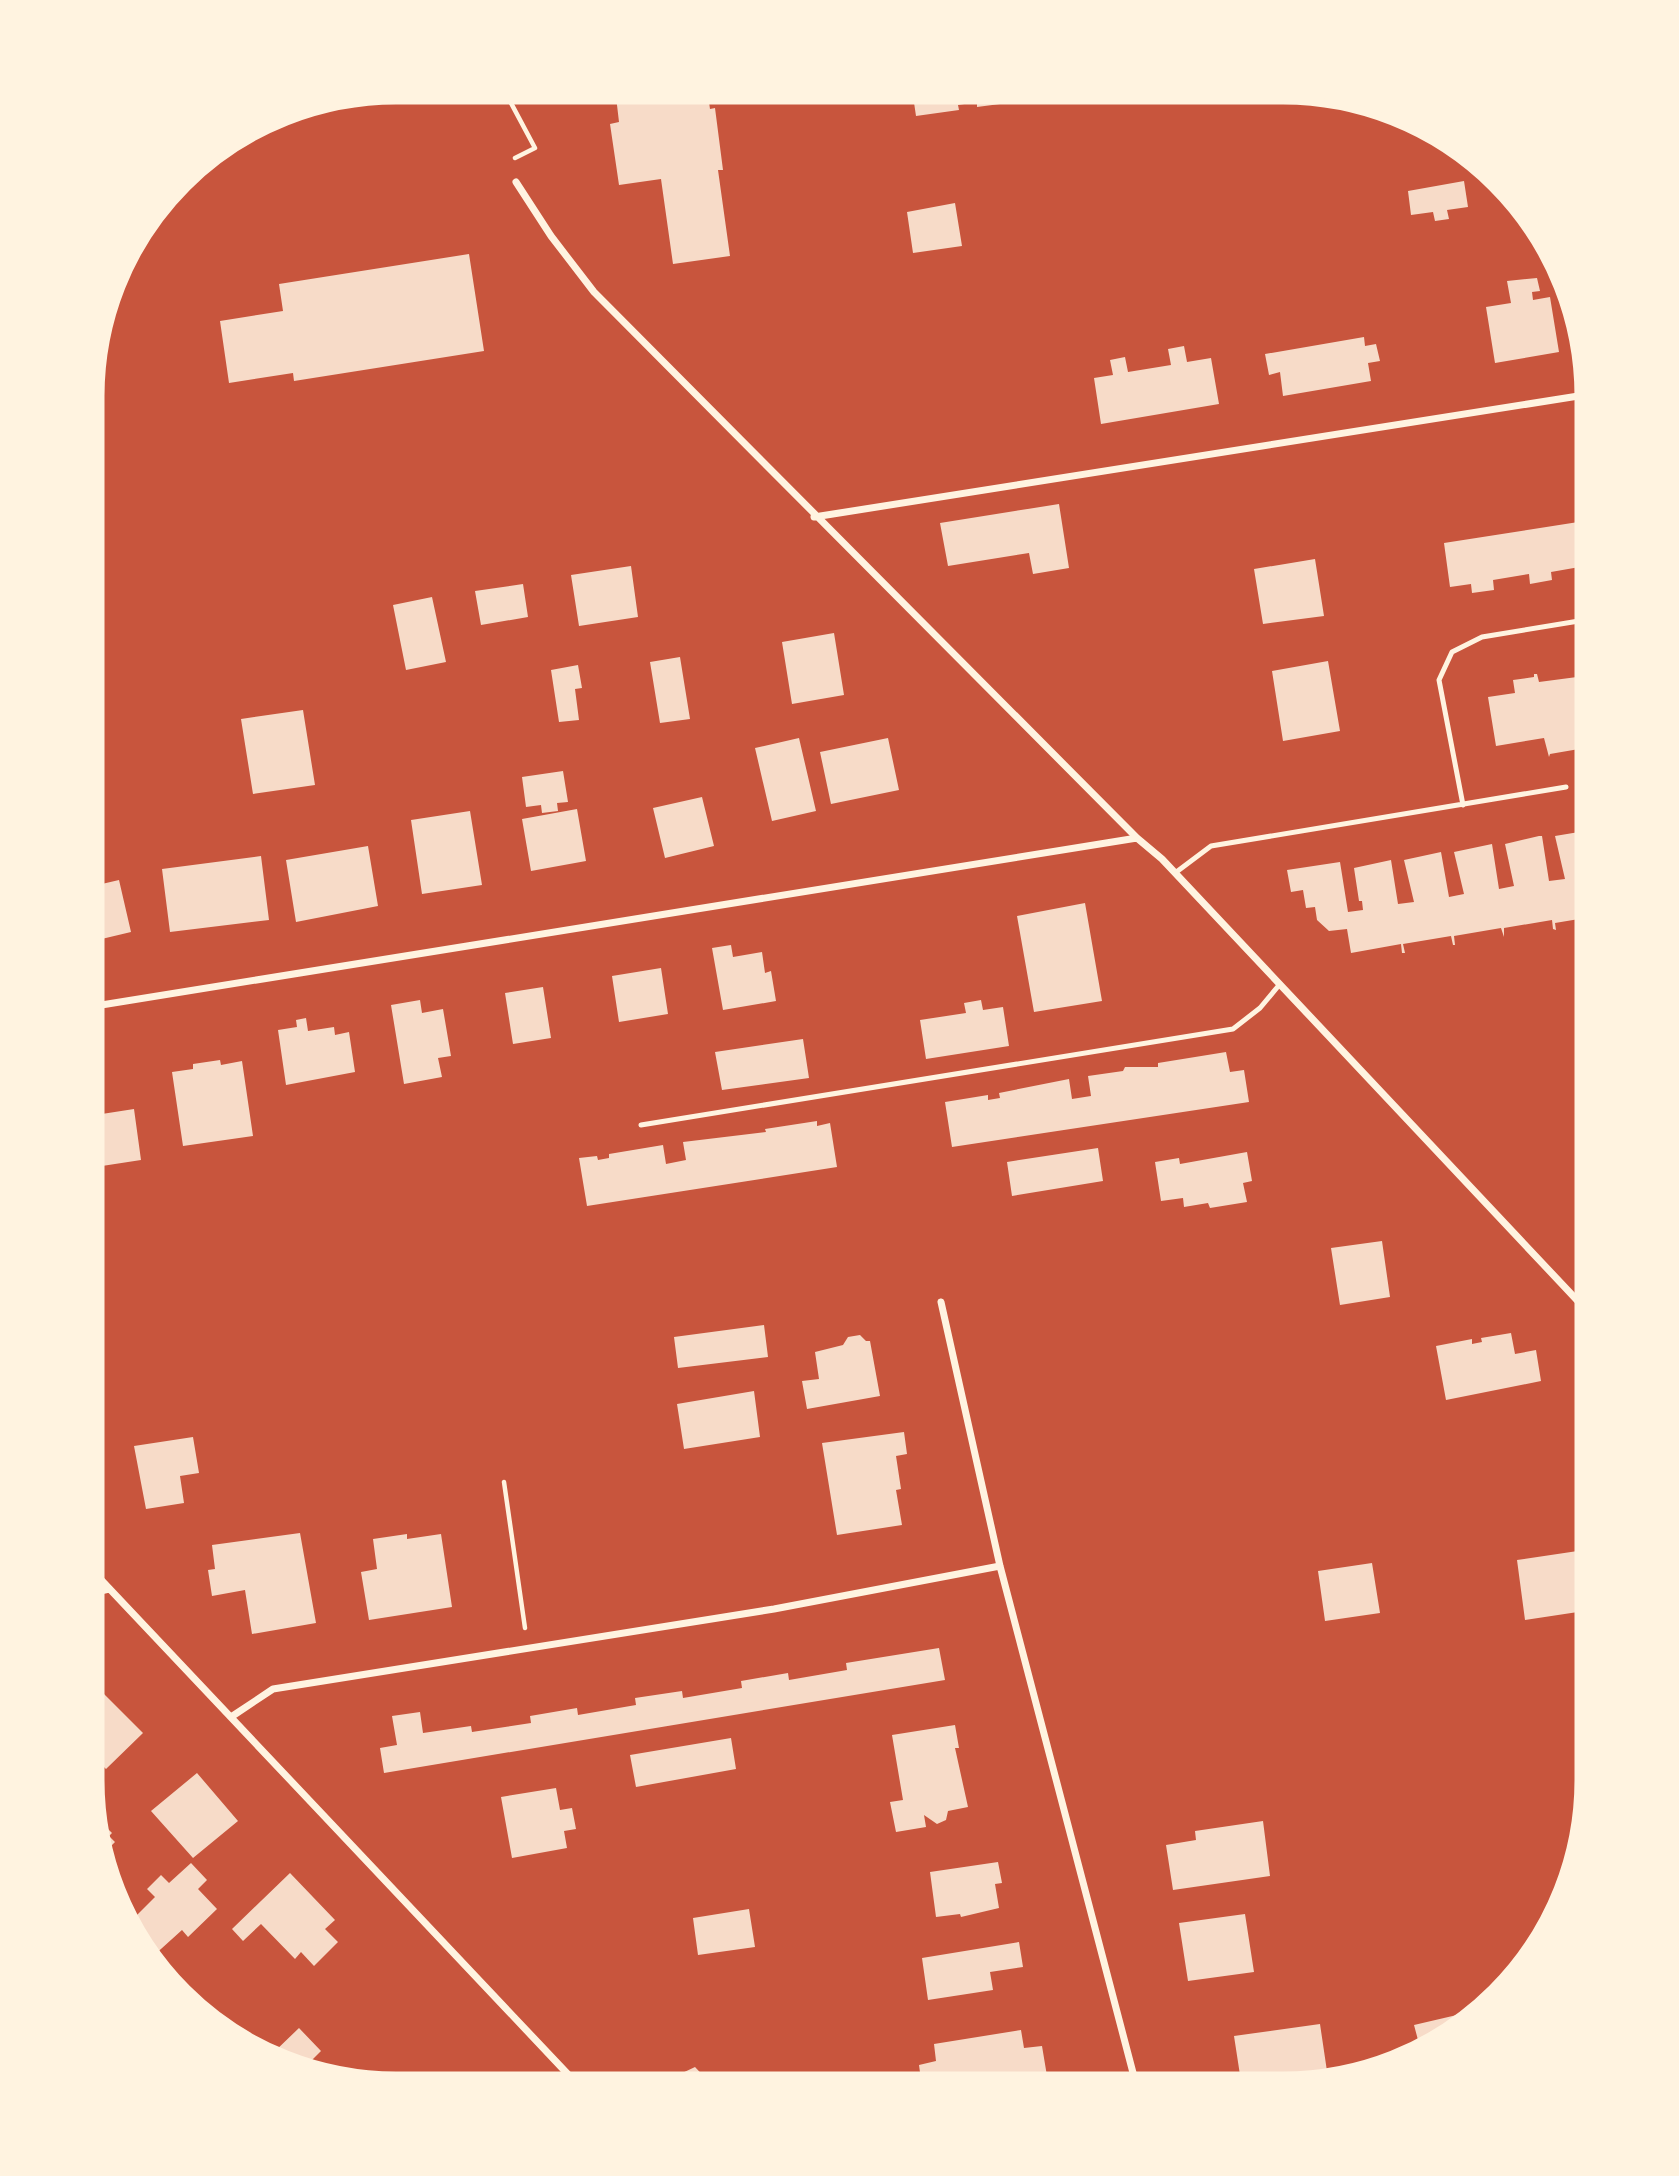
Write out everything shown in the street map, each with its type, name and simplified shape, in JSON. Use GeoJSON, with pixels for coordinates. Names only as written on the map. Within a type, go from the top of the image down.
{"type":"FeatureCollection","features":[{"type":"Feature","properties":{"kind":"street"},"geometry":{"type":"LineString","coordinates":[[516,182],[551,236],[594,292],[814,517],[1136,838],[1175,873],[1579,1302]]}},
{"type":"Feature","properties":{"kind":"street"},"geometry":{"type":"LineString","coordinates":[[814,517],[1579,396]]}},
{"type":"Feature","properties":{"kind":"street"},"geometry":{"type":"LineString","coordinates":[[100,1005],[1136,838]]}},
{"type":"Feature","properties":{"kind":"street"},"geometry":{"type":"LineString","coordinates":[[941,1302],[1000,1566],[1134,2076]]}},
{"type":"Feature","properties":{"kind":"street"},"geometry":{"type":"LineString","coordinates":[[231,1717],[273,1689],[774,1609],[1000,1566]]}},
{"type":"Feature","properties":{"kind":"street"},"geometry":{"type":"LineString","coordinates":[[100,1579],[570,2076]]}},
{"type":"Feature","properties":{"kind":"street"},"geometry":{"type":"LineString","coordinates":[[100,1591],[110,1589]]}},
{"type":"Feature","properties":{"kind":"lane"},"geometry":{"type":"LineString","coordinates":[[1462,805],[1439,680],[1452,652],[1482,637],[1579,621]]}},
{"type":"Feature","properties":{"kind":"lane"},"geometry":{"type":"LineString","coordinates":[[1175,873],[1211,846],[1566,787]]}},
{"type":"Feature","properties":{"kind":"lane"},"geometry":{"type":"LineString","coordinates":[[641,1125],[1233,1029],[1260,1007],[1280,984]]}},
{"type":"Feature","properties":{"kind":"path"},"geometry":{"type":"LineString","coordinates":[[509,100],[535,148],[514,159],[516,182]]}},
{"type":"Feature","properties":{"kind":"path"},"geometry":{"type":"LineString","coordinates":[[504,1482],[528,1650]]}},
{"type":"Feature","properties":{"kind":"building"},"geometry":{"type":"Polygon","coordinates":[[[616,100],[709,100],[710,109],[715,108],[723,170],[718,170],[730,256],[673,264],[661,179],[619,185],[610,124],[619,122],[616,100]]]}},
{"type":"Feature","properties":{"kind":"building"},"geometry":{"type":"Polygon","coordinates":[[[914,100],[999,100],[1000,104],[977,107],[977,102],[958,105],[959,110],[916,116],[914,100]]]}},
{"type":"Feature","properties":{"kind":"building"},"geometry":{"type":"Polygon","coordinates":[[[1464,181],[1468,207],[1447,210],[1449,219],[1435,221],[1433,212],[1411,215],[1408,191],[1464,181]]]}},
{"type":"Feature","properties":{"kind":"building"},"geometry":{"type":"Polygon","coordinates":[[[955,203],[962,246],[913,253],[907,212],[955,203]]]}},
{"type":"Feature","properties":{"kind":"building"},"geometry":{"type":"Polygon","coordinates":[[[469,254],[484,351],[294,381],[293,373],[229,383],[220,321],[283,311],[279,284],[469,254]]]}},
{"type":"Feature","properties":{"kind":"building"},"geometry":{"type":"Polygon","coordinates":[[[1537,278],[1540,291],[1532,292],[1533,300],[1550,297],[1559,352],[1495,363],[1486,307],[1511,303],[1507,281],[1537,278]]]}},
{"type":"Feature","properties":{"kind":"building"},"geometry":{"type":"Polygon","coordinates":[[[1364,337],[1365,346],[1376,344],[1380,361],[1368,363],[1371,381],[1283,396],[1280,372],[1269,375],[1265,354],[1364,337]]]}},
{"type":"Feature","properties":{"kind":"building"},"geometry":{"type":"Polygon","coordinates":[[[1184,346],[1187,362],[1211,358],[1219,404],[1101,424],[1094,378],[1113,375],[1110,360],[1125,357],[1128,372],[1171,365],[1168,349],[1184,346]]]}},
{"type":"Feature","properties":{"kind":"building"},"geometry":{"type":"Polygon","coordinates":[[[1059,504],[1069,568],[1033,574],[1029,553],[948,566],[940,523],[1059,504]]]}},
{"type":"Feature","properties":{"kind":"building"},"geometry":{"type":"Polygon","coordinates":[[[1579,522],[1579,567],[1551,572],[1552,580],[1530,584],[1529,574],[1493,580],[1494,590],[1472,593],[1471,584],[1450,587],[1444,543],[1579,522]]]}},
{"type":"Feature","properties":{"kind":"building"},"geometry":{"type":"Polygon","coordinates":[[[1315,559],[1324,616],[1263,624],[1254,569],[1315,559]]]}},
{"type":"Feature","properties":{"kind":"building"},"geometry":{"type":"Polygon","coordinates":[[[631,566],[638,617],[579,626],[571,575],[631,566]]]}},
{"type":"Feature","properties":{"kind":"building"},"geometry":{"type":"Polygon","coordinates":[[[523,584],[528,617],[481,625],[475,591],[523,584]]]}},
{"type":"Feature","properties":{"kind":"building"},"geometry":{"type":"Polygon","coordinates":[[[432,597],[446,662],[406,670],[393,605],[432,597]]]}},
{"type":"Feature","properties":{"kind":"building"},"geometry":{"type":"Polygon","coordinates":[[[834,633],[844,695],[792,704],[782,642],[834,633]]]}},
{"type":"Feature","properties":{"kind":"building"},"geometry":{"type":"Polygon","coordinates":[[[680,657],[690,719],[660,723],[650,662],[680,657]]]}},
{"type":"Feature","properties":{"kind":"building"},"geometry":{"type":"Polygon","coordinates":[[[1328,661],[1340,731],[1283,741],[1272,671],[1328,661]]]}},
{"type":"Feature","properties":{"kind":"building"},"geometry":{"type":"Polygon","coordinates":[[[578,665],[582,688],[575,689],[579,720],[559,722],[551,670],[578,665]]]}},
{"type":"Feature","properties":{"kind":"building"},"geometry":{"type":"Polygon","coordinates":[[[1534,674],[1537,674],[1539,682],[1577,677],[1579,749],[1550,754],[1549,757],[1544,738],[1496,746],[1488,697],[1515,693],[1513,680],[1534,677],[1534,674]]]}},
{"type":"Feature","properties":{"kind":"building"},"geometry":{"type":"Polygon","coordinates":[[[303,710],[315,785],[253,794],[241,719],[303,710]]]}},
{"type":"Feature","properties":{"kind":"building"},"geometry":{"type":"Polygon","coordinates":[[[799,738],[816,811],[772,821],[755,748],[799,738]]]}},
{"type":"Feature","properties":{"kind":"building"},"geometry":{"type":"Polygon","coordinates":[[[888,738],[899,790],[831,804],[820,752],[888,738]]]}},
{"type":"Feature","properties":{"kind":"building"},"geometry":{"type":"Polygon","coordinates":[[[563,771],[568,802],[557,803],[558,811],[542,813],[541,805],[526,807],[522,777],[563,771]]]}},
{"type":"Feature","properties":{"kind":"building"},"geometry":{"type":"Polygon","coordinates":[[[702,797],[714,846],[665,858],[653,808],[702,797]]]}},
{"type":"Feature","properties":{"kind":"building"},"geometry":{"type":"Polygon","coordinates":[[[577,809],[586,861],[531,871],[522,819],[577,809]]]}},
{"type":"Feature","properties":{"kind":"building"},"geometry":{"type":"Polygon","coordinates":[[[470,811],[482,885],[422,894],[411,820],[470,811]]]}},
{"type":"Feature","properties":{"kind":"building"},"geometry":{"type":"Polygon","coordinates":[[[1579,832],[1579,919],[1555,923],[1556,930],[1553,929],[1552,920],[1504,928],[1504,937],[1501,928],[1454,936],[1455,945],[1451,936],[1403,944],[1405,953],[1402,953],[1401,944],[1351,953],[1347,929],[1329,931],[1317,920],[1315,907],[1306,908],[1303,890],[1291,892],[1287,870],[1340,862],[1348,912],[1363,910],[1354,868],[1391,860],[1398,904],[1414,902],[1404,860],[1441,852],[1449,897],[1464,894],[1454,852],[1492,844],[1499,889],[1514,886],[1505,844],[1539,836],[1542,836],[1549,881],[1565,879],[1555,836],[1579,832]]]}},
{"type":"Feature","properties":{"kind":"building"},"geometry":{"type":"Polygon","coordinates":[[[368,846],[378,906],[296,922],[286,860],[368,846]]]}},
{"type":"Feature","properties":{"kind":"building"},"geometry":{"type":"Polygon","coordinates":[[[261,856],[269,920],[170,932],[162,869],[261,856]]]}},
{"type":"Feature","properties":{"kind":"building"},"geometry":{"type":"Polygon","coordinates":[[[119,880],[131,932],[100,939],[100,884],[119,880]]]}},
{"type":"Feature","properties":{"kind":"building"},"geometry":{"type":"Polygon","coordinates":[[[1085,903],[1102,1001],[1034,1012],[1017,916],[1085,903]]]}},
{"type":"Feature","properties":{"kind":"building"},"geometry":{"type":"Polygon","coordinates":[[[731,945],[733,957],[762,952],[765,973],[771,971],[776,1001],[723,1010],[712,948],[731,945]]]}},
{"type":"Feature","properties":{"kind":"building"},"geometry":{"type":"Polygon","coordinates":[[[661,968],[668,1014],[619,1022],[612,976],[661,968]]]}},
{"type":"Feature","properties":{"kind":"building"},"geometry":{"type":"Polygon","coordinates":[[[543,987],[551,1038],[513,1044],[505,993],[543,987]]]}},
{"type":"Feature","properties":{"kind":"building"},"geometry":{"type":"Polygon","coordinates":[[[420,1000],[422,1013],[443,1009],[451,1056],[438,1058],[442,1077],[404,1084],[391,1005],[420,1000]]]}},
{"type":"Feature","properties":{"kind":"building"},"geometry":{"type":"Polygon","coordinates":[[[981,1000],[983,1010],[1003,1007],[1009,1046],[926,1059],[920,1020],[966,1013],[964,1003],[981,1000]]]}},
{"type":"Feature","properties":{"kind":"building"},"geometry":{"type":"Polygon","coordinates":[[[306,1018],[308,1031],[334,1027],[335,1035],[349,1032],[355,1072],[286,1085],[278,1030],[297,1027],[296,1020],[306,1018]]]}},
{"type":"Feature","properties":{"kind":"building"},"geometry":{"type":"Polygon","coordinates":[[[803,1039],[809,1078],[722,1090],[715,1052],[803,1039]]]}},
{"type":"Feature","properties":{"kind":"building"},"geometry":{"type":"Polygon","coordinates":[[[1226,1052],[1230,1072],[1244,1070],[1249,1102],[952,1147],[945,1102],[988,1095],[988,1100],[1000,1098],[999,1093],[1069,1079],[1072,1099],[1091,1096],[1088,1076],[1123,1071],[1125,1067],[1158,1067],[1158,1063],[1226,1052]]]}},
{"type":"Feature","properties":{"kind":"building"},"geometry":{"type":"Polygon","coordinates":[[[220,1060],[221,1065],[242,1061],[253,1136],[183,1146],[172,1072],[193,1069],[193,1064],[220,1060]]]}},
{"type":"Feature","properties":{"kind":"building"},"geometry":{"type":"Polygon","coordinates":[[[134,1109],[141,1160],[100,1166],[100,1114],[134,1109]]]}},
{"type":"Feature","properties":{"kind":"building"},"geometry":{"type":"Polygon","coordinates":[[[817,1121],[817,1126],[830,1123],[837,1167],[587,1206],[579,1158],[597,1156],[598,1160],[609,1158],[609,1154],[663,1145],[666,1164],[686,1160],[683,1142],[766,1132],[765,1129],[817,1121]]]}},
{"type":"Feature","properties":{"kind":"building"},"geometry":{"type":"Polygon","coordinates":[[[1098,1148],[1103,1181],[1012,1196],[1007,1162],[1098,1148]]]}},
{"type":"Feature","properties":{"kind":"building"},"geometry":{"type":"Polygon","coordinates":[[[1247,1152],[1252,1181],[1243,1183],[1247,1202],[1210,1208],[1208,1203],[1184,1207],[1183,1198],[1161,1201],[1155,1162],[1179,1158],[1180,1164],[1247,1152]]]}},
{"type":"Feature","properties":{"kind":"building"},"geometry":{"type":"Polygon","coordinates":[[[1382,1241],[1390,1297],[1340,1305],[1331,1248],[1382,1241]]]}},
{"type":"Feature","properties":{"kind":"building"},"geometry":{"type":"Polygon","coordinates":[[[764,1325],[768,1357],[678,1368],[674,1337],[764,1325]]]}},
{"type":"Feature","properties":{"kind":"building"},"geometry":{"type":"Polygon","coordinates":[[[1511,1333],[1515,1354],[1536,1350],[1541,1381],[1446,1400],[1436,1346],[1472,1339],[1472,1344],[1482,1342],[1481,1338],[1511,1333]]]}},
{"type":"Feature","properties":{"kind":"building"},"geometry":{"type":"Polygon","coordinates":[[[860,1335],[870,1341],[880,1396],[807,1409],[802,1381],[819,1379],[815,1352],[843,1345],[848,1337],[860,1335]]]}},
{"type":"Feature","properties":{"kind":"building"},"geometry":{"type":"Polygon","coordinates":[[[754,1391],[760,1437],[684,1449],[677,1404],[754,1391]]]}},
{"type":"Feature","properties":{"kind":"building"},"geometry":{"type":"Polygon","coordinates":[[[904,1432],[907,1454],[896,1456],[901,1489],[896,1490],[902,1525],[837,1535],[822,1443],[904,1432]]]}},
{"type":"Feature","properties":{"kind":"building"},"geometry":{"type":"Polygon","coordinates":[[[193,1437],[199,1473],[180,1476],[184,1503],[146,1509],[134,1446],[193,1437]]]}},
{"type":"Feature","properties":{"kind":"building"},"geometry":{"type":"Polygon","coordinates":[[[300,1533],[316,1623],[252,1634],[245,1590],[212,1596],[208,1570],[215,1569],[212,1545],[300,1533]]]}},
{"type":"Feature","properties":{"kind":"building"},"geometry":{"type":"Polygon","coordinates":[[[407,1534],[407,1539],[441,1534],[452,1607],[369,1620],[361,1572],[377,1569],[373,1539],[407,1534]]]}},
{"type":"Feature","properties":{"kind":"building"},"geometry":{"type":"Polygon","coordinates":[[[1579,1551],[1579,1612],[1525,1620],[1517,1560],[1579,1551]]]}},
{"type":"Feature","properties":{"kind":"building"},"geometry":{"type":"Polygon","coordinates":[[[1372,1563],[1380,1613],[1325,1621],[1318,1571],[1372,1563]]]}},
{"type":"Feature","properties":{"kind":"building"},"geometry":{"type":"Polygon","coordinates":[[[939,1648],[945,1680],[384,1773],[380,1748],[397,1745],[392,1716],[420,1712],[423,1733],[471,1726],[472,1732],[531,1723],[530,1716],[577,1708],[578,1715],[636,1705],[635,1698],[682,1691],[683,1698],[742,1688],[741,1681],[788,1673],[789,1680],[847,1670],[846,1663],[939,1648]]]}},
{"type":"Feature","properties":{"kind":"building"},"geometry":{"type":"Polygon","coordinates":[[[103,1693],[143,1733],[106,1769],[100,1763],[100,1696],[103,1693]]]}},
{"type":"Feature","properties":{"kind":"building"},"geometry":{"type":"Polygon","coordinates":[[[955,1725],[959,1748],[955,1748],[968,1807],[948,1811],[946,1820],[937,1824],[924,1815],[926,1827],[896,1832],[890,1802],[903,1800],[892,1735],[955,1725]]]}},
{"type":"Feature","properties":{"kind":"building"},"geometry":{"type":"Polygon","coordinates":[[[731,1738],[736,1769],[636,1787],[630,1755],[731,1738]]]}},
{"type":"Feature","properties":{"kind":"building"},"geometry":{"type":"Polygon","coordinates":[[[197,1773],[238,1821],[193,1858],[151,1811],[197,1773]]]}},
{"type":"Feature","properties":{"kind":"building"},"geometry":{"type":"Polygon","coordinates":[[[556,1788],[560,1810],[572,1808],[576,1829],[564,1831],[567,1848],[512,1858],[501,1797],[556,1788]]]}},
{"type":"Feature","properties":{"kind":"building"},"geometry":{"type":"Polygon","coordinates":[[[1263,1821],[1270,1876],[1173,1890],[1166,1845],[1196,1840],[1195,1831],[1263,1821]]]}},
{"type":"Feature","properties":{"kind":"building"},"geometry":{"type":"Polygon","coordinates":[[[103,1824],[112,1833],[109,1836],[115,1842],[108,1849],[103,1824]]]}},
{"type":"Feature","properties":{"kind":"building"},"geometry":{"type":"Polygon","coordinates":[[[998,1862],[1002,1883],[995,1884],[999,1908],[961,1917],[960,1914],[936,1917],[930,1872],[998,1862]]]}},
{"type":"Feature","properties":{"kind":"building"},"geometry":{"type":"Polygon","coordinates":[[[191,1863],[207,1880],[198,1889],[217,1909],[188,1937],[182,1930],[156,1953],[134,1918],[155,1897],[147,1889],[161,1875],[169,1883],[191,1863]]]}},
{"type":"Feature","properties":{"kind":"building"},"geometry":{"type":"Polygon","coordinates":[[[290,1873],[335,1920],[325,1929],[338,1942],[314,1966],[301,1952],[295,1959],[261,1924],[243,1941],[232,1929],[290,1873]]]}},
{"type":"Feature","properties":{"kind":"building"},"geometry":{"type":"Polygon","coordinates":[[[749,1909],[755,1947],[698,1955],[693,1918],[749,1909]]]}},
{"type":"Feature","properties":{"kind":"building"},"geometry":{"type":"Polygon","coordinates":[[[1245,1914],[1254,1972],[1188,1981],[1179,1923],[1245,1914]]]}},
{"type":"Feature","properties":{"kind":"building"},"geometry":{"type":"Polygon","coordinates":[[[1019,1942],[1023,1967],[990,1972],[993,1990],[928,2000],[922,1958],[1019,1942]]]}},
{"type":"Feature","properties":{"kind":"building"},"geometry":{"type":"Polygon","coordinates":[[[1466,2013],[1419,2043],[1414,2025],[1466,2013]]]}},
{"type":"Feature","properties":{"kind":"building"},"geometry":{"type":"Polygon","coordinates":[[[1320,2024],[1327,2073],[1240,2076],[1234,2036],[1320,2024]]]}},
{"type":"Feature","properties":{"kind":"building"},"geometry":{"type":"Polygon","coordinates":[[[299,2028],[321,2051],[309,2063],[275,2051],[299,2028]]]}},
{"type":"Feature","properties":{"kind":"building"},"geometry":{"type":"Polygon","coordinates":[[[1021,2030],[1024,2048],[1042,2046],[1047,2076],[920,2076],[919,2065],[936,2061],[934,2044],[1021,2030]]]}},
{"type":"Feature","properties":{"kind":"building"},"geometry":{"type":"Polygon","coordinates":[[[695,2067],[704,2076],[677,2076],[695,2067]]]}}]}
